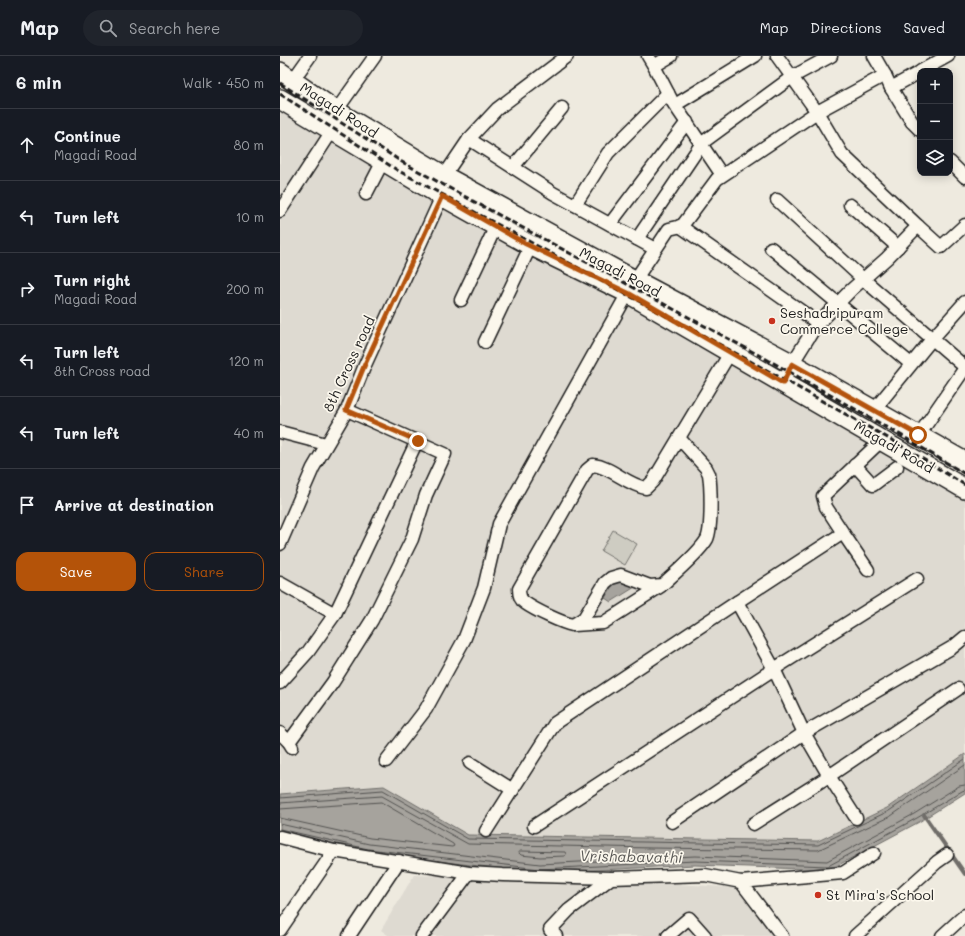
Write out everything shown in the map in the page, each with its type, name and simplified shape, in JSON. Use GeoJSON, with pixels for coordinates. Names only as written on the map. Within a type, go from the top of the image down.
{"type":"FeatureCollection","features":[{"type":"Feature","properties":{"kind":"main road","name":"Magadi Road"},"geometry":{"type":"LineString","coordinates":[[286,76],[336,111],[632,287],[730,353],[965,489]]}},
{"type":"Feature","properties":{"kind":"main road","name":"Magadi Road"},"geometry":{"type":"LineString","coordinates":[[280,99],[442,196],[531,246],[632,287],[792,364],[965,462]]}},
{"type":"Feature","properties":{"kind":"street"},"geometry":{"type":"LineString","coordinates":[[286,76],[310,56]]}},
{"type":"Feature","properties":{"kind":"street"},"geometry":{"type":"LineString","coordinates":[[336,111],[375,56]]}},
{"type":"Feature","properties":{"kind":"street"},"geometry":{"type":"LineString","coordinates":[[444,176],[469,139],[497,109],[553,60],[566,56]]}},
{"type":"Feature","properties":{"kind":"street"},"geometry":{"type":"LineString","coordinates":[[671,56],[651,61],[675,105],[702,143],[722,175]]}},
{"type":"Feature","properties":{"kind":"street"},"geometry":{"type":"LineString","coordinates":[[675,105],[755,56]]}},
{"type":"Feature","properties":{"kind":"street"},"geometry":{"type":"LineString","coordinates":[[777,56],[817,112],[842,154],[941,247],[965,225]]}},
{"type":"Feature","properties":{"kind":"street"},"geometry":{"type":"LineString","coordinates":[[637,239],[702,143],[792,77],[832,56]]}},
{"type":"Feature","properties":{"kind":"street"},"geometry":{"type":"LineString","coordinates":[[874,56],[885,74],[891,88],[912,122],[917,127]]}},
{"type":"Feature","properties":{"kind":"street"},"geometry":{"type":"LineString","coordinates":[[926,68],[948,56]]}},
{"type":"Feature","properties":{"kind":"street"},"geometry":{"type":"LineString","coordinates":[[891,88],[917,73]]}},
{"type":"Feature","properties":{"kind":"street"},"geometry":{"type":"LineString","coordinates":[[386,761],[426,709],[464,640],[484,588],[499,524],[632,287],[669,229],[680,226],[716,178],[817,112],[885,74]]}},
{"type":"Feature","properties":{"kind":"street"},"geometry":{"type":"LineString","coordinates":[[575,205],[608,154],[668,93]]}},
{"type":"Feature","properties":{"kind":"street"},"geometry":{"type":"LineString","coordinates":[[513,167],[562,108]]}},
{"type":"Feature","properties":{"kind":"street"},"geometry":{"type":"LineString","coordinates":[[610,224],[687,122]]}},
{"type":"Feature","properties":{"kind":"street"},"geometry":{"type":"LineString","coordinates":[[280,211],[332,131]]}},
{"type":"Feature","properties":{"kind":"street"},"geometry":{"type":"LineString","coordinates":[[469,139],[553,193],[655,249]]}},
{"type":"Feature","properties":{"kind":"street"},"geometry":{"type":"LineString","coordinates":[[366,194],[383,161]]}},
{"type":"Feature","properties":{"kind":"street"},"geometry":{"type":"LineString","coordinates":[[953,165],[965,177]]}},
{"type":"Feature","properties":{"kind":"street","name":"8th Cross road"},"geometry":{"type":"LineString","coordinates":[[280,544],[313,468],[346,410],[365,364],[442,196],[444,176]]}},
{"type":"Feature","properties":{"kind":"street"},"geometry":{"type":"LineString","coordinates":[[777,200],[863,279],[965,367],[918,435]]}},
{"type":"Feature","properties":{"kind":"street"},"geometry":{"type":"LineString","coordinates":[[850,205],[898,246]]}},
{"type":"Feature","properties":{"kind":"street"},"geometry":{"type":"LineString","coordinates":[[461,300],[496,226]]}},
{"type":"Feature","properties":{"kind":"street"},"geometry":{"type":"LineString","coordinates":[[680,226],[818,323]]}},
{"type":"Feature","properties":{"kind":"street"},"geometry":{"type":"LineString","coordinates":[[783,383],[792,364],[818,323],[918,226]]}},
{"type":"Feature","properties":{"kind":"street"},"geometry":{"type":"LineString","coordinates":[[485,342],[531,246]]}},
{"type":"Feature","properties":{"kind":"street"},"geometry":{"type":"LineString","coordinates":[[771,248],[911,364]]}},
{"type":"Feature","properties":{"kind":"street"},"geometry":{"type":"LineString","coordinates":[[874,410],[932,339],[965,302]]}},
{"type":"Feature","properties":{"kind":"street"},"geometry":{"type":"LineString","coordinates":[[678,438],[706,468],[709,474],[709,524],[707,538],[699,549],[662,585],[603,623],[573,625],[564,623],[524,603],[520,596],[519,590],[587,470],[593,465],[601,466],[637,486],[646,488],[652,481],[678,438],[730,353]]}},
{"type":"Feature","properties":{"kind":"street"},"geometry":{"type":"LineString","coordinates":[[280,733],[291,744],[333,682],[372,620],[412,539],[426,495],[445,454],[346,410]]}},
{"type":"Feature","properties":{"kind":"street"},"geometry":{"type":"LineString","coordinates":[[280,432],[326,444]]}},
{"type":"Feature","properties":{"kind":"street"},"geometry":{"type":"LineString","coordinates":[[868,570],[826,507],[823,496],[882,440]]}},
{"type":"Feature","properties":{"kind":"street"},"geometry":{"type":"LineString","coordinates":[[280,682],[308,652],[335,614],[418,441]]}},
{"type":"Feature","properties":{"kind":"street"},"geometry":{"type":"LineString","coordinates":[[855,465],[873,485],[897,467]]}},
{"type":"Feature","properties":{"kind":"street"},"geometry":{"type":"LineString","coordinates":[[486,831],[555,723],[737,602],[843,534]]}},
{"type":"Feature","properties":{"kind":"street"},"geometry":{"type":"LineString","coordinates":[[573,625],[584,618],[605,583],[611,578],[620,575],[650,586],[662,585]]}},
{"type":"Feature","properties":{"kind":"street"},"geometry":{"type":"LineString","coordinates":[[534,826],[774,669],[917,579]]}},
{"type":"Feature","properties":{"kind":"street"},"geometry":{"type":"LineString","coordinates":[[280,583],[335,614]]}},
{"type":"Feature","properties":{"kind":"street"},"geometry":{"type":"LineString","coordinates":[[737,602],[774,669],[804,732],[829,776],[856,818]]}},
{"type":"Feature","properties":{"kind":"street"},"geometry":{"type":"LineString","coordinates":[[672,822],[804,732],[953,647],[965,638]]}},
{"type":"Feature","properties":{"kind":"street"},"geometry":{"type":"LineString","coordinates":[[753,824],[829,776],[958,689]]}},
{"type":"Feature","properties":{"kind":"street"},"geometry":{"type":"LineString","coordinates":[[470,763],[513,790]]}},
{"type":"Feature","properties":{"kind":"street"},"geometry":{"type":"LineString","coordinates":[[280,837],[334,850],[469,873],[503,876],[611,878],[705,875],[741,882],[843,873],[874,853]]}},
{"type":"Feature","properties":{"kind":"street"},"geometry":{"type":"LineString","coordinates":[[280,930],[334,850]]}},
{"type":"Feature","properties":{"kind":"street"},"geometry":{"type":"LineString","coordinates":[[855,936],[937,862],[947,855]]}},
{"type":"Feature","properties":{"kind":"street"},"geometry":{"type":"LineString","coordinates":[[349,936],[399,861]]}},
{"type":"Feature","properties":{"kind":"street"},"geometry":{"type":"LineString","coordinates":[[422,936],[469,873]]}},
{"type":"Feature","properties":{"kind":"street"},"geometry":{"type":"LineString","coordinates":[[550,934],[569,910],[611,878]]}},
{"type":"Feature","properties":{"kind":"street"},"geometry":{"type":"LineString","coordinates":[[741,882],[782,936]]}},
{"type":"Feature","properties":{"kind":"street"},"geometry":{"type":"LineString","coordinates":[[942,936],[965,915]]}},
{"type":"Feature","properties":{"kind":"street"},"geometry":{"type":"LineString","coordinates":[[668,936],[689,918],[705,936]]}},
{"type":"Feature","properties":{"kind":"shaded area"},"geometry":{"type":"Polygon","coordinates":[[[280,104],[546,260],[778,387],[965,499],[965,754],[887,808],[818,841],[468,835],[384,786],[280,794],[280,104]]]}},
{"type":"Feature","properties":{"kind":"shaded area"},"geometry":{"type":"Polygon","coordinates":[[[613,530],[637,544],[625,565],[601,551],[613,530]]]}},
{"type":"Feature","properties":{"kind":"shaded area"},"geometry":{"type":"Polygon","coordinates":[[[414,875],[676,884],[741,888],[782,936],[389,936],[381,930],[414,875]]]}},
{"type":"Feature","properties":{"kind":"water"},"geometry":{"type":"Polygon","coordinates":[[[622,569],[643,582],[611,602],[605,598],[622,569]]]}},
{"type":"Feature","properties":{"kind":"water","name":"Vrishabavathi"},"geometry":{"type":"Polygon","coordinates":[[[965,754],[965,793],[919,822],[829,870],[695,865],[540,873],[367,853],[280,833],[280,794],[384,786],[468,835],[818,841],[887,808],[965,754]]]}},
{"type":"Feature","properties":{"kind":"waterway"},"geometry":{"type":"LineString","coordinates":[[924,815],[965,874]]}},
{"type":"Feature","properties":{"kind":"railway"},"geometry":{"type":"LineString","coordinates":[[280,83],[402,162],[779,366],[899,434],[965,474]]}},
{"type":"Feature","properties":{"kind":"railway"},"geometry":{"type":"LineString","coordinates":[[280,94],[397,170],[774,374],[895,442],[965,485]]}},
{"type":"Feature","properties":{"kind":"place","name":"Seshadripuram Commerce College"},"geometry":{"type":"Point","coordinates":[772,321]}},
{"type":"Feature","properties":{"kind":"place","name":"St Mira's School"},"geometry":{"type":"Point","coordinates":[818,895]}},
{"type":"Feature","properties":{"kind":"route"},"geometry":{"type":"LineString","coordinates":[[418,441],[346,410],[365,364],[442,196],[526,244],[628,293],[783,383],[792,364],[918,435]]}}]}
